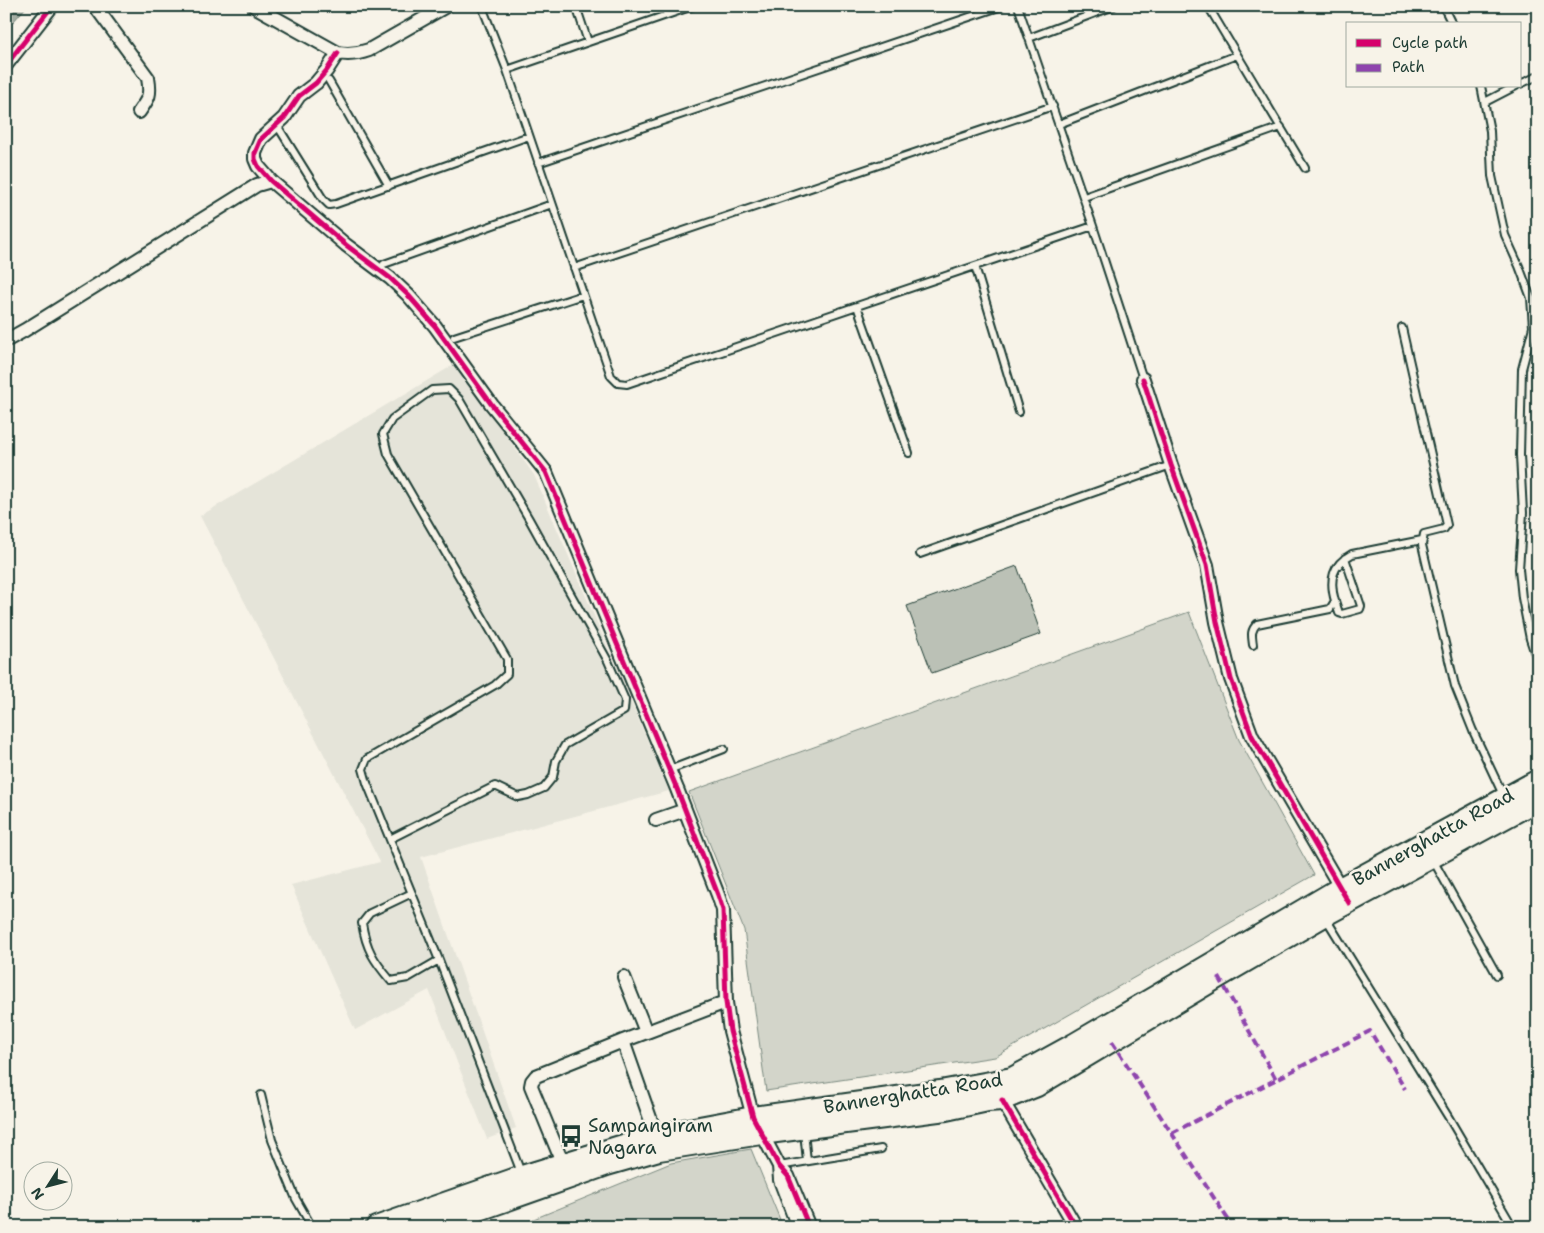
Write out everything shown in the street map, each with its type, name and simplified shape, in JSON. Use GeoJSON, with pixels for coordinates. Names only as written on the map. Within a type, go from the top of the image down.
{"type":"FeatureCollection","features":[{"type":"Feature","properties":{"kind":"main road","name":"Bannerghatta Road"},"geometry":{"type":"LineString","coordinates":[[376,1227],[522,1176],[572,1166],[606,1165],[757,1125],[1012,1078],[1344,895],[1538,780]]}},
{"type":"Feature","properties":{"kind":"main road","name":"Bannerghatta Road"},"geometry":{"type":"LineString","coordinates":[[431,1227],[572,1166],[656,1135],[757,1125],[804,1128],[946,1110],[988,1100],[1002,1100],[1037,1086],[1065,1071],[1219,977],[1324,916],[1344,895],[1431,858],[1538,800]]}},
{"type":"Feature","properties":{"kind":"street"},"geometry":{"type":"LineString","coordinates":[[6,65],[52,6]]}},
{"type":"Feature","properties":{"kind":"street"},"geometry":{"type":"LineString","coordinates":[[95,6],[148,78],[149,98],[139,112]]}},
{"type":"Feature","properties":{"kind":"street"},"geometry":{"type":"LineString","coordinates":[[254,6],[338,53],[346,55],[359,54],[369,50],[446,6]]}},
{"type":"Feature","properties":{"kind":"street"},"geometry":{"type":"LineString","coordinates":[[338,53],[328,70],[316,83],[299,96],[284,118],[261,139],[255,153],[255,159],[258,166],[271,181],[390,278],[408,295],[546,472],[669,770],[723,910],[726,1002],[730,1031],[757,1125],[779,1166],[788,1176],[809,1227]]}},
{"type":"Feature","properties":{"kind":"street"},"geometry":{"type":"LineString","coordinates":[[6,338],[9,339],[26,330],[257,186],[271,181]]}},
{"type":"Feature","properties":{"kind":"street"},"geometry":{"type":"LineString","coordinates":[[1143,379],[1171,465],[1207,565],[1231,679],[1252,736],[1344,895]]}},
{"type":"Feature","properties":{"kind":"street"},"geometry":{"type":"LineString","coordinates":[[656,820],[685,810]]}},
{"type":"Feature","properties":{"kind":"street"},"geometry":{"type":"LineString","coordinates":[[624,977],[646,1032]]}},
{"type":"Feature","properties":{"kind":"street"},"geometry":{"type":"LineString","coordinates":[[572,1166],[531,1086],[532,1080],[536,1076],[726,1002]]}},
{"type":"Feature","properties":{"kind":"street"},"geometry":{"type":"LineString","coordinates":[[624,1041],[656,1135]]}},
{"type":"Feature","properties":{"kind":"street"},"geometry":{"type":"LineString","coordinates":[[1002,1100],[1076,1227]]}},
{"type":"Feature","properties":{"kind":"street"},"geometry":{"type":"LineString","coordinates":[[779,1166],[780,1180],[798,1227]]}},
{"type":"Feature","properties":{"kind":"lane"},"geometry":{"type":"LineString","coordinates":[[576,6],[588,42]]}},
{"type":"Feature","properties":{"kind":"lane"},"geometry":{"type":"LineString","coordinates":[[664,6],[667,15]]}},
{"type":"Feature","properties":{"kind":"lane"},"geometry":{"type":"LineString","coordinates":[[507,70],[693,6]]}},
{"type":"Feature","properties":{"kind":"lane"},"geometry":{"type":"LineString","coordinates":[[538,163],[1002,6]]}},
{"type":"Feature","properties":{"kind":"lane"},"geometry":{"type":"LineString","coordinates":[[1018,6],[1084,197],[1143,379]]}},
{"type":"Feature","properties":{"kind":"lane"},"geometry":{"type":"LineString","coordinates":[[1029,38],[1114,6]]}},
{"type":"Feature","properties":{"kind":"lane"},"geometry":{"type":"LineString","coordinates":[[1208,6],[1305,168]]}},
{"type":"Feature","properties":{"kind":"lane"},"geometry":{"type":"LineString","coordinates":[[1443,6],[1451,22]]}},
{"type":"Feature","properties":{"kind":"lane"},"geometry":{"type":"LineString","coordinates":[[1535,6],[1538,12]]}},
{"type":"Feature","properties":{"kind":"lane"},"geometry":{"type":"LineString","coordinates":[[482,9],[507,70],[610,376],[618,382],[627,384],[1093,226]]}},
{"type":"Feature","properties":{"kind":"lane"},"geometry":{"type":"LineString","coordinates":[[1059,124],[1237,55]]}},
{"type":"Feature","properties":{"kind":"lane"},"geometry":{"type":"LineString","coordinates":[[1522,83],[1538,76]]}},
{"type":"Feature","properties":{"kind":"lane"},"geometry":{"type":"LineString","coordinates":[[330,81],[389,186]]}},
{"type":"Feature","properties":{"kind":"lane"},"geometry":{"type":"LineString","coordinates":[[1481,88],[1490,131],[1492,176],[1506,235],[1531,298],[1534,327],[1522,369],[1520,455],[1523,513],[1519,569],[1528,631],[1538,663]]}},
{"type":"Feature","properties":{"kind":"lane"},"geometry":{"type":"LineString","coordinates":[[1484,102],[1512,88]]}},
{"type":"Feature","properties":{"kind":"lane"},"geometry":{"type":"LineString","coordinates":[[574,268],[1053,106]]}},
{"type":"Feature","properties":{"kind":"lane"},"geometry":{"type":"LineString","coordinates":[[1084,197],[1280,127]]}},
{"type":"Feature","properties":{"kind":"lane"},"geometry":{"type":"LineString","coordinates":[[280,130],[323,199],[329,205],[389,186],[529,136]]}},
{"type":"Feature","properties":{"kind":"lane"},"geometry":{"type":"LineString","coordinates":[[384,264],[552,204]]}},
{"type":"Feature","properties":{"kind":"lane"},"geometry":{"type":"LineString","coordinates":[[975,266],[1019,412]]}},
{"type":"Feature","properties":{"kind":"lane"},"geometry":{"type":"LineString","coordinates":[[454,338],[583,295]]}},
{"type":"Feature","properties":{"kind":"lane"},"geometry":{"type":"LineString","coordinates":[[857,306],[909,453]]}},
{"type":"Feature","properties":{"kind":"lane"},"geometry":{"type":"LineString","coordinates":[[1402,328],[1447,525],[1444,529],[1424,534],[1422,540],[1455,686],[1473,731],[1505,798]]}},
{"type":"Feature","properties":{"kind":"lane"},"geometry":{"type":"LineString","coordinates":[[390,839],[495,786],[518,797],[544,788],[553,777],[556,761],[565,745],[624,711],[625,700],[608,661],[524,510],[459,399],[449,389],[432,390],[392,419],[383,434],[388,454],[507,659],[507,674],[495,685],[367,760],[363,769],[367,784],[439,960],[522,1176]]}},
{"type":"Feature","properties":{"kind":"lane"},"geometry":{"type":"LineString","coordinates":[[920,554],[1171,465]]}},
{"type":"Feature","properties":{"kind":"lane"},"geometry":{"type":"LineString","coordinates":[[1345,558],[1361,606],[1360,609],[1342,614],[1339,613],[1335,601],[1332,589],[1332,575],[1345,558],[1352,554],[1422,540]]}},
{"type":"Feature","properties":{"kind":"lane"},"geometry":{"type":"LineString","coordinates":[[1253,645],[1251,632],[1257,624],[1330,609],[1335,601]]}},
{"type":"Feature","properties":{"kind":"lane"},"geometry":{"type":"LineString","coordinates":[[669,770],[724,749]]}},
{"type":"Feature","properties":{"kind":"lane"},"geometry":{"type":"LineString","coordinates":[[1431,858],[1497,975]]}},
{"type":"Feature","properties":{"kind":"lane"},"geometry":{"type":"LineString","coordinates":[[412,892],[370,912],[362,923],[365,939],[376,964],[391,980],[408,978],[439,960]]}},
{"type":"Feature","properties":{"kind":"lane"},"geometry":{"type":"LineString","coordinates":[[1324,916],[1449,1118],[1513,1227]]}},
{"type":"Feature","properties":{"kind":"lane"},"geometry":{"type":"LineString","coordinates":[[260,1095],[272,1140],[296,1199],[312,1227]]}},
{"type":"Feature","properties":{"kind":"lane"},"geometry":{"type":"LineString","coordinates":[[804,1128],[807,1161]]}},
{"type":"Feature","properties":{"kind":"lane"},"geometry":{"type":"LineString","coordinates":[[779,1166],[881,1149]]}},
{"type":"Feature","properties":{"kind":"shaded area"},"geometry":{"type":"Polygon","coordinates":[[[6,6],[27,6],[6,30],[6,6]]]}},
{"type":"Feature","properties":{"kind":"shaded area"},"geometry":{"type":"Polygon","coordinates":[[[455,364],[534,475],[669,791],[421,857],[516,1128],[487,1139],[429,990],[355,1030],[291,885],[380,862],[200,516],[455,364]]]}},
{"type":"Feature","properties":{"kind":"shaded area"},"geometry":{"type":"Polygon","coordinates":[[[1189,612],[1239,740],[1314,875],[995,1057],[766,1091],[744,930],[689,792],[1189,612]]]}},
{"type":"Feature","properties":{"kind":"shaded area"},"geometry":{"type":"Polygon","coordinates":[[[751,1149],[783,1227],[514,1227],[671,1163],[751,1149]]]}},
{"type":"Feature","properties":{"kind":"shaded area"},"geometry":{"type":"Polygon","coordinates":[[[6,1206],[16,1227],[6,1227],[6,1206]]]}},
{"type":"Feature","properties":{"kind":"building"},"geometry":{"type":"Polygon","coordinates":[[[1017,566],[1041,634],[932,673],[907,606],[1017,566]]]}},
{"type":"Feature","properties":{"kind":"marked path"},"geometry":{"type":"LineString","coordinates":[[1219,977],[1276,1079]]}},
{"type":"Feature","properties":{"kind":"marked path"},"geometry":{"type":"LineString","coordinates":[[1172,1133],[1370,1031],[1405,1089]]}},
{"type":"Feature","properties":{"kind":"marked path"},"geometry":{"type":"LineString","coordinates":[[1112,1042],[1233,1227]]}},
{"type":"Feature","properties":{"kind":"cycle path"},"geometry":{"type":"LineString","coordinates":[[6,65],[52,6]]}},
{"type":"Feature","properties":{"kind":"cycle path"},"geometry":{"type":"LineString","coordinates":[[338,53],[316,83],[299,96],[284,118],[261,139],[255,153],[255,159],[258,166],[271,181],[346,245],[390,278],[408,295],[435,326],[492,405],[546,472],[677,789],[718,895],[723,910],[726,1002],[730,1031],[753,1117],[779,1166],[788,1176],[809,1227]]}},
{"type":"Feature","properties":{"kind":"cycle path"},"geometry":{"type":"LineString","coordinates":[[1143,379],[1171,465],[1207,565],[1217,622],[1231,679],[1252,736],[1349,903]]}},
{"type":"Feature","properties":{"kind":"cycle path"},"geometry":{"type":"LineString","coordinates":[[1002,1100],[1076,1227]]}},
{"type":"Feature","properties":{"kind":"place","name":"Sampangiram Nagara"},"geometry":{"type":"Point","coordinates":[571,1136]}}]}
